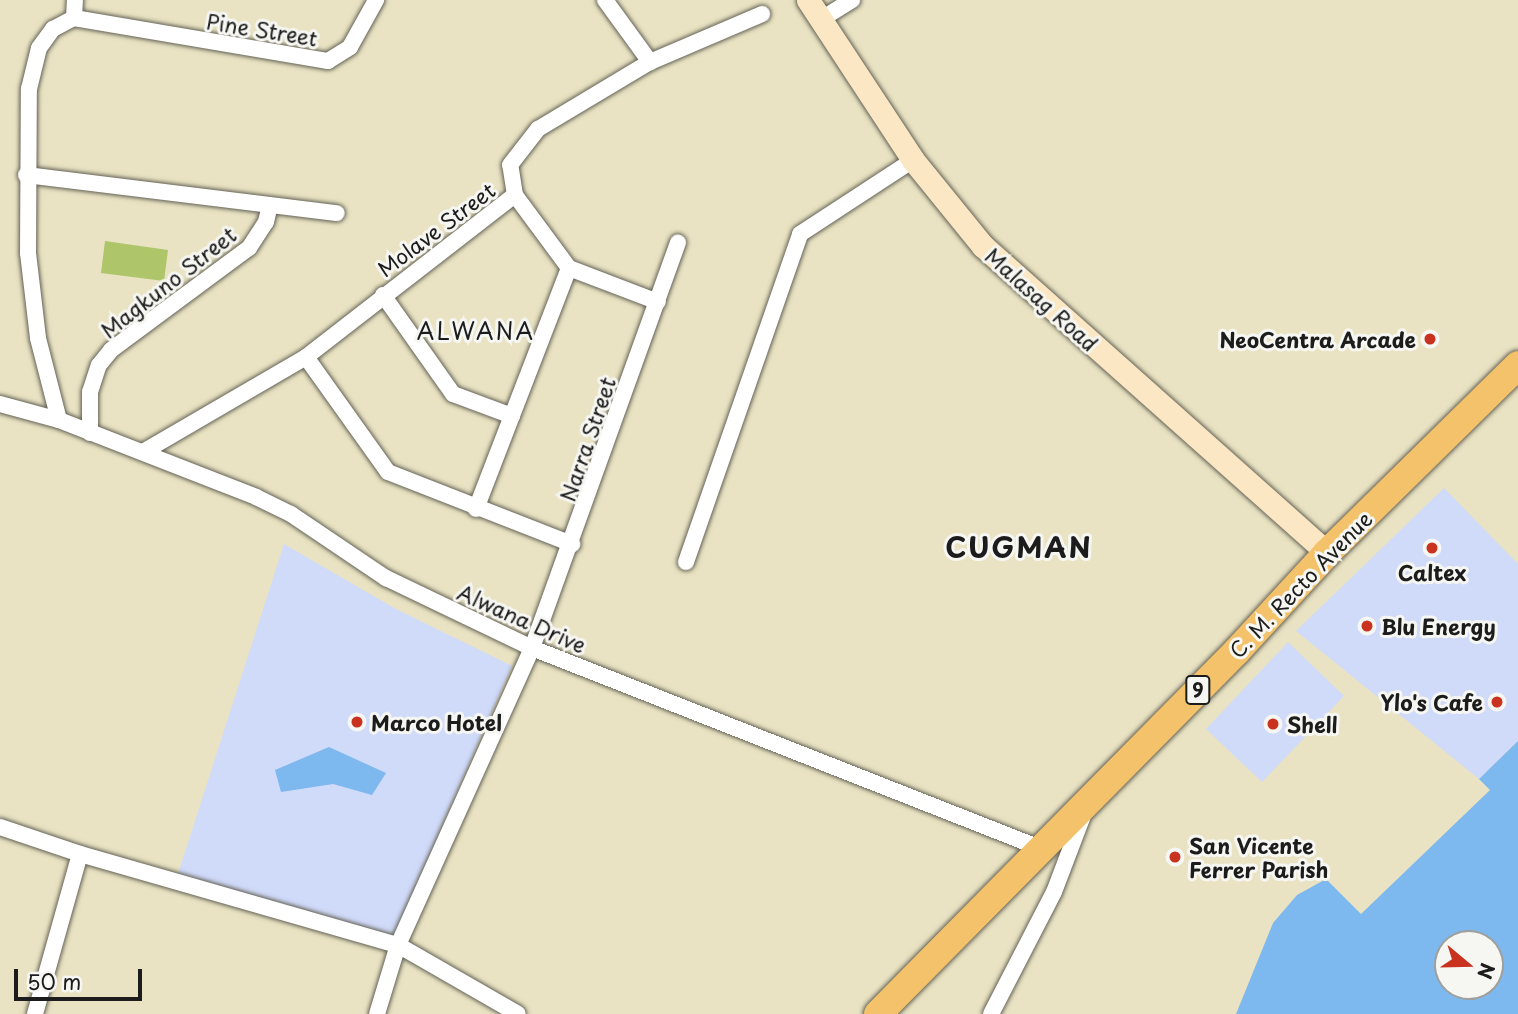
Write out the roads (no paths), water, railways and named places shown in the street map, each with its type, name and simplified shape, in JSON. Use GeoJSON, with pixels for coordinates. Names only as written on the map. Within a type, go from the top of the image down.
{"type":"FeatureCollection","features":[{"type":"Feature","properties":{"kind":"highway","name":"C. M. Recto Avenue"},"geometry":{"type":"LineString","coordinates":[[878,1014],[1327,553],[1518,365]]}},
{"type":"Feature","properties":{"kind":"street"},"geometry":{"type":"LineString","coordinates":[[59,420],[31,296],[26,175],[29,89],[39,48],[53,29],[74,18],[75,0]]}},
{"type":"Feature","properties":{"kind":"street","name":"Pine Street"},"geometry":{"type":"LineString","coordinates":[[74,18],[328,61],[350,47],[376,0]]}},
{"type":"Feature","properties":{"kind":"street"},"geometry":{"type":"LineString","coordinates":[[605,0],[650,62]]}},
{"type":"Feature","properties":{"kind":"street"},"geometry":{"type":"LineString","coordinates":[[814,10],[852,0]]}},
{"type":"Feature","properties":{"kind":"street","name":"Malasag Road"},"geometry":{"type":"LineString","coordinates":[[814,10],[913,160],[997,259],[1327,553]]}},
{"type":"Feature","properties":{"kind":"street","name":"Molave Street"},"geometry":{"type":"LineString","coordinates":[[143,452],[306,357],[515,195],[510,165],[538,129],[650,62],[762,14]]}},
{"type":"Feature","properties":{"kind":"street"},"geometry":{"type":"LineString","coordinates":[[686,562],[800,234],[913,160]]}},
{"type":"Feature","properties":{"kind":"street"},"geometry":{"type":"LineString","coordinates":[[26,175],[337,213]]}},
{"type":"Feature","properties":{"kind":"street"},"geometry":{"type":"LineString","coordinates":[[515,195],[569,268],[658,302]]}},
{"type":"Feature","properties":{"kind":"street","name":"Magkuno Street"},"geometry":{"type":"LineString","coordinates":[[90,433],[90,392],[105,358],[250,248],[266,222],[270,205]]}},
{"type":"Feature","properties":{"kind":"street","name":"Narra Street"},"geometry":{"type":"LineString","coordinates":[[377,1014],[398,944],[532,648],[572,544],[678,243]]}},
{"type":"Feature","properties":{"kind":"street"},"geometry":{"type":"LineString","coordinates":[[475,509],[569,268]]}},
{"type":"Feature","properties":{"kind":"street"},"geometry":{"type":"LineString","coordinates":[[383,295],[453,394],[512,416]]}},
{"type":"Feature","properties":{"kind":"street"},"geometry":{"type":"LineString","coordinates":[[306,357],[388,471],[475,509],[572,544]]}},
{"type":"Feature","properties":{"kind":"street","name":"Alwana Drive"},"geometry":{"type":"LineString","coordinates":[[0,404],[59,420],[291,514],[386,578],[532,648],[1040,848]]}},
{"type":"Feature","properties":{"kind":"street"},"geometry":{"type":"LineString","coordinates":[[991,1014],[1054,892],[1088,801]]}},
{"type":"Feature","properties":{"kind":"street"},"geometry":{"type":"LineString","coordinates":[[0,827],[80,855],[398,944],[518,1014]]}},
{"type":"Feature","properties":{"kind":"street"},"geometry":{"type":"LineString","coordinates":[[35,1014],[80,855]]}},
{"type":"Feature","properties":{"kind":"water"},"geometry":{"type":"Polygon","coordinates":[[[1518,741],[1518,1014],[1236,1014],[1273,923],[1297,895],[1326,879],[1361,914],[1490,790],[1479,779],[1518,741]]]}},
{"type":"Feature","properties":{"kind":"water"},"geometry":{"type":"Polygon","coordinates":[[[329,747],[386,773],[372,795],[333,784],[281,792],[275,770],[329,747]]]}},
{"type":"Feature","properties":{"kind":"place","name":"NeoCentra Arcade"},"geometry":{"type":"Point","coordinates":[1430,339]}},
{"type":"Feature","properties":{"kind":"place","name":"Caltex"},"geometry":{"type":"Point","coordinates":[1432,548]}},
{"type":"Feature","properties":{"kind":"place","name":"Blu Energy"},"geometry":{"type":"Point","coordinates":[1367,626]}},
{"type":"Feature","properties":{"kind":"place","name":"Ylo's Cafe"},"geometry":{"type":"Point","coordinates":[1497,702]}},
{"type":"Feature","properties":{"kind":"place","name":"Marco Hotel"},"geometry":{"type":"Point","coordinates":[357,722]}},
{"type":"Feature","properties":{"kind":"place","name":"Shell"},"geometry":{"type":"Point","coordinates":[1273,724]}},
{"type":"Feature","properties":{"kind":"place","name":"San Vicente Ferrer Parish"},"geometry":{"type":"Point","coordinates":[1175,857]}},
{"type":"Feature","properties":{"kind":"district","name":"ALWANA"},"geometry":{"type":"Point","coordinates":[476,331]}},
{"type":"Feature","properties":{"kind":"district","name":"CUGMAN"},"geometry":{"type":"Point","coordinates":[1019,547]}}]}
